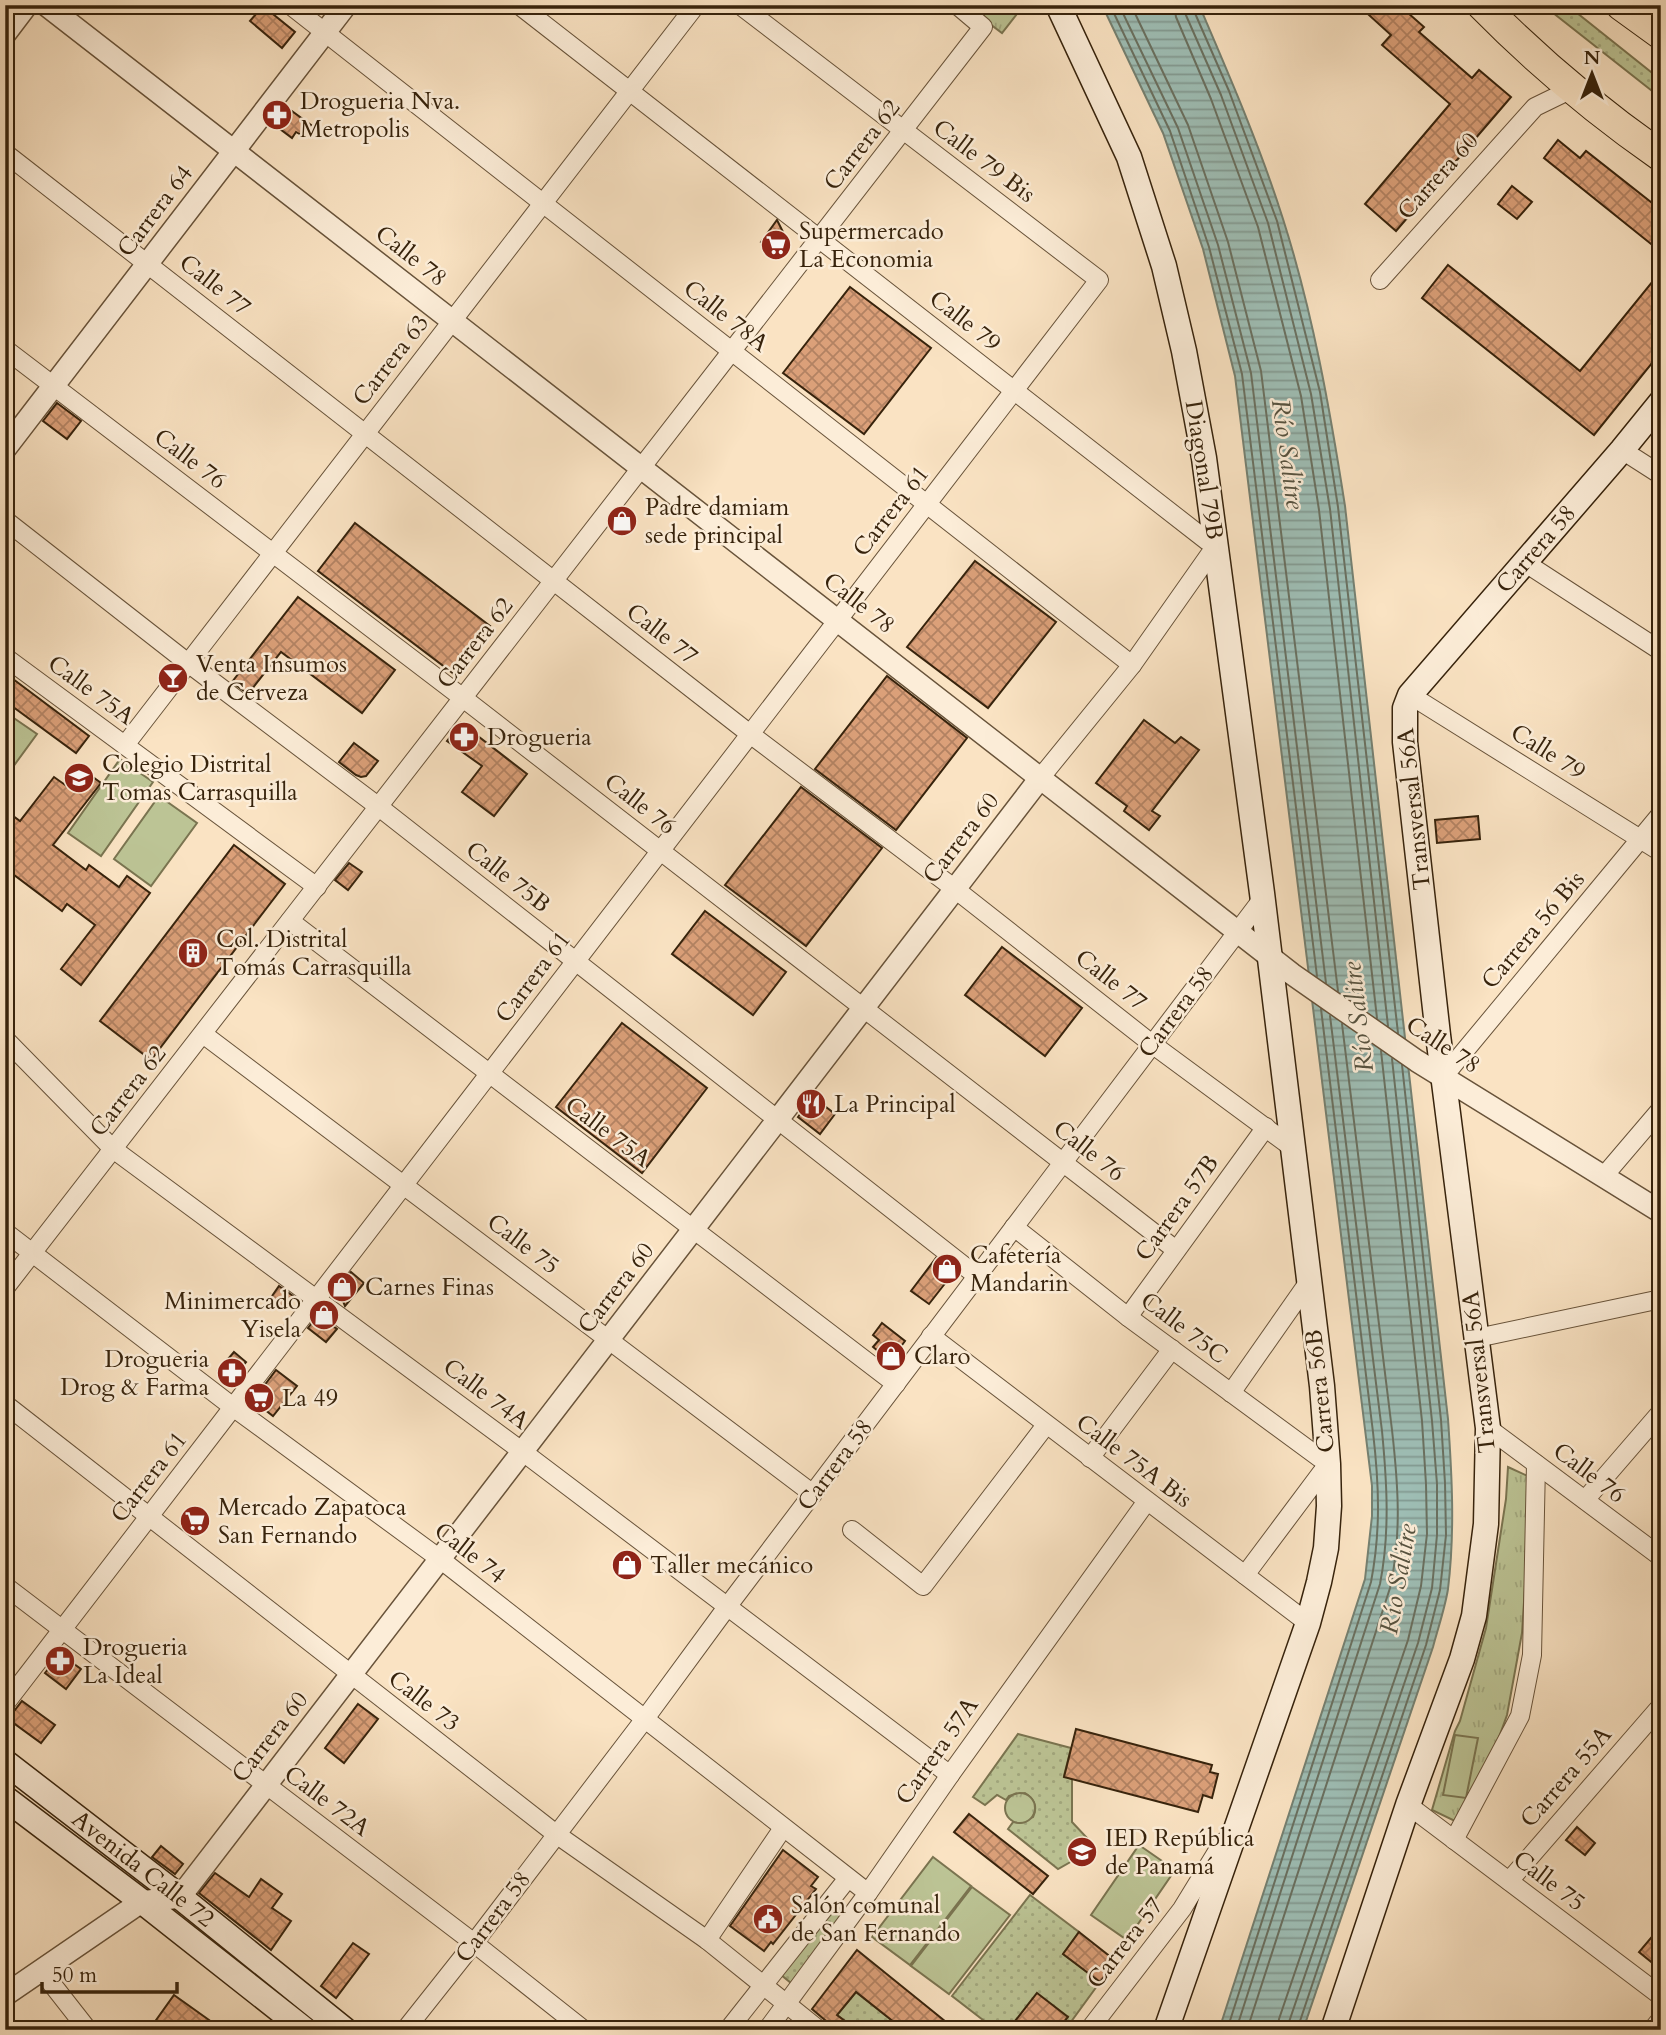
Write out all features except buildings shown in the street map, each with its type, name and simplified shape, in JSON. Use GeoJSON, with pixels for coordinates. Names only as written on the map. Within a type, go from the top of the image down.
{"type":"FeatureCollection","features":[{"type":"Feature","properties":{"kind":"highway"},"geometry":{"type":"LineString","coordinates":[[1482,5],[1548,70],[1661,156]]}},
{"type":"Feature","properties":{"kind":"highway"},"geometry":{"type":"LineString","coordinates":[[1622,5],[1661,34]]}},
{"type":"Feature","properties":{"kind":"main road","name":"Diagonal 79B"},"geometry":{"type":"LineString","coordinates":[[1058,5],[1129,157],[1164,266],[1184,351],[1204,458],[1269,956]]}},
{"type":"Feature","properties":{"kind":"main road","name":"Carrera 58"},"geometry":{"type":"LineString","coordinates":[[1410,695],[1661,402]]}},
{"type":"Feature","properties":{"kind":"main road","name":"Transversal 56A"},"geometry":{"type":"LineString","coordinates":[[1333,2030],[1408,1805],[1462,1658],[1474,1616],[1486,1524],[1488,1428],[1443,1077],[1405,743],[1405,708],[1410,695]]}},
{"type":"Feature","properties":{"kind":"main road","name":"Carrera 56B"},"geometry":{"type":"LineString","coordinates":[[1241,1814],[1308,1623],[1326,1548],[1329,1506],[1321,1386],[1269,956]]}},
{"type":"Feature","properties":{"kind":"main road","name":"Avenida Calle 72"},"geometry":{"type":"LineString","coordinates":[[5,1762],[180,1897],[345,2030]]}},
{"type":"Feature","properties":{"kind":"main road","name":"Avenida Calle 72"},"geometry":{"type":"LineString","coordinates":[[5,1798],[305,2030]]}},
{"type":"Feature","properties":{"kind":"main road"},"geometry":{"type":"LineString","coordinates":[[1166,2030],[1241,1814]]}},
{"type":"Feature","properties":{"kind":"street"},"geometry":{"type":"LineString","coordinates":[[5,34],[27,5]]}},
{"type":"Feature","properties":{"kind":"street","name":"Calle 78"},"geometry":{"type":"LineString","coordinates":[[46,5],[1292,974],[1417,1061],[1661,1212]]}},
{"type":"Feature","properties":{"kind":"street","name":"Calle 78A"},"geometry":{"type":"LineString","coordinates":[[290,5],[1132,665]]}},
{"type":"Feature","properties":{"kind":"street","name":"Carrera 64"},"geometry":{"type":"LineString","coordinates":[[5,449],[346,5]]}},
{"type":"Feature","properties":{"kind":"street","name":"Calle 79"},"geometry":{"type":"LineString","coordinates":[[519,5],[1215,547]]}},
{"type":"Feature","properties":{"kind":"street","name":"Carrera 63"},"geometry":{"type":"LineString","coordinates":[[125,745],[696,5]]}},
{"type":"Feature","properties":{"kind":"street","name":"Calle 79 Bis"},"geometry":{"type":"LineString","coordinates":[[740,5],[1099,280]]}},
{"type":"Feature","properties":{"kind":"street","name":"Carrera 62"},"geometry":{"type":"LineString","coordinates":[[5,1288],[983,27],[957,5]]}},
{"type":"Feature","properties":{"kind":"street","name":"Carrera 60"},"geometry":{"type":"LineString","coordinates":[[1535,107],[1548,70]]}},
{"type":"Feature","properties":{"kind":"street","name":"Carrera 60"},"geometry":{"type":"LineString","coordinates":[[1380,280],[1535,107],[1572,89]]}},
{"type":"Feature","properties":{"kind":"street","name":"Calle 77"},"geometry":{"type":"LineString","coordinates":[[5,153],[750,734],[955,889],[1152,1044],[1293,1148]]}},
{"type":"Feature","properties":{"kind":"street","name":"Carrera 61"},"geometry":{"type":"LineString","coordinates":[[5,1704],[1099,280]]}},
{"type":"Feature","properties":{"kind":"street","name":"Calle 76"},"geometry":{"type":"LineString","coordinates":[[5,349],[463,698],[1176,1250]]}},
{"type":"Feature","properties":{"kind":"street"},"geometry":{"type":"LineString","coordinates":[[1622,450],[1661,475]]}},
{"type":"Feature","properties":{"kind":"street","name":"Calle 75B"},"geometry":{"type":"LineString","coordinates":[[5,520],[379,807],[977,1276]]}},
{"type":"Feature","properties":{"kind":"street","name":"Carrera 60"},"geometry":{"type":"LineString","coordinates":[[180,1897],[1041,777],[1132,665],[1215,547]]}},
{"type":"Feature","properties":{"kind":"street"},"geometry":{"type":"LineString","coordinates":[[1524,562],[1661,651]]}},
{"type":"Feature","properties":{"kind":"street","name":"Calle 75A"},"geometry":{"type":"LineString","coordinates":[[5,657],[317,887]]}},
{"type":"Feature","properties":{"kind":"street","name":"Calle 79"},"geometry":{"type":"LineString","coordinates":[[1410,695],[1661,852]]}},
{"type":"Feature","properties":{"kind":"street","name":"Carrera 56 Bis"},"geometry":{"type":"LineString","coordinates":[[1443,1077],[1661,814]]}},
{"type":"Feature","properties":{"kind":"street","name":"Carrera 58"},"geometry":{"type":"LineString","coordinates":[[405,2030],[644,1720],[1263,898]]}},
{"type":"Feature","properties":{"kind":"street","name":"Calle 75A"},"geometry":{"type":"LineString","coordinates":[[290,921],[895,1384]]}},
{"type":"Feature","properties":{"kind":"street","name":"Calle 75"},"geometry":{"type":"LineString","coordinates":[[202,1034],[813,1494]]}},
{"type":"Feature","properties":{"kind":"street","name":"Calle 74A"},"geometry":{"type":"LineString","coordinates":[[5,1039],[113,1149],[523,1452],[950,1775]]}},
{"type":"Feature","properties":{"kind":"street"},"geometry":{"type":"LineString","coordinates":[[1603,1177],[1661,1109]]}},
{"type":"Feature","properties":{"kind":"street","name":"Carrera 57B"},"geometry":{"type":"LineString","coordinates":[[1128,1317],[1266,1127]]}},
{"type":"Feature","properties":{"kind":"street","name":"Calle 75C"},"geometry":{"type":"LineString","coordinates":[[1014,1227],[1128,1317],[1328,1464]]}},
{"type":"Feature","properties":{"kind":"street","name":"Calle 74"},"geometry":{"type":"LineString","coordinates":[[5,1232],[233,1407],[440,1559],[868,1893]]}},
{"type":"Feature","properties":{"kind":"street"},"geometry":{"type":"LineString","coordinates":[[1231,1393],[1308,1283]]}},
{"type":"Feature","properties":{"kind":"street"},"geometry":{"type":"LineString","coordinates":[[1478,1338],[1661,1299]]}},
{"type":"Feature","properties":{"kind":"street","name":"Calle 75A Bis"},"geometry":{"type":"LineString","coordinates":[[931,1336],[1308,1623]]}},
{"type":"Feature","properties":{"kind":"street"},"geometry":{"type":"LineString","coordinates":[[1090,1458],[1172,1349]]}},
{"type":"Feature","properties":{"kind":"street","name":"Calle 73"},"geometry":{"type":"LineString","coordinates":[[5,1404],[556,1834],[707,1940],[819,2030]]}},
{"type":"Feature","properties":{"kind":"street"},"geometry":{"type":"LineString","coordinates":[[1585,1500],[1661,1412]]}},
{"type":"Feature","properties":{"kind":"street"},"geometry":{"type":"LineString","coordinates":[[852,1530],[923,1586],[1046,1424]]}},
{"type":"Feature","properties":{"kind":"street","name":"Calle 76"},"geometry":{"type":"LineString","coordinates":[[1488,1428],[1661,1556]]}},
{"type":"Feature","properties":{"kind":"street"},"geometry":{"type":"LineString","coordinates":[[1245,1576],[1328,1464]]}},
{"type":"Feature","properties":{"kind":"street","name":"Transversal 56A"},"geometry":{"type":"LineString","coordinates":[[1454,1840],[1520,1716],[1531,1655],[1536,1464]]}},
{"type":"Feature","properties":{"kind":"street","name":"Carrera 57A"},"geometry":{"type":"LineString","coordinates":[[767,2030],[868,1893],[1147,1501]]}},
{"type":"Feature","properties":{"kind":"street","name":"Calle 72A"},"geometry":{"type":"LineString","coordinates":[[5,1586],[474,1943],[584,2030]]}},
{"type":"Feature","properties":{"kind":"street","name":"Carrera 55A"},"geometry":{"type":"LineString","coordinates":[[1508,1881],[1661,1706]]}},
{"type":"Feature","properties":{"kind":"street","name":"Calle 75"},"geometry":{"type":"LineString","coordinates":[[1408,1805],[1661,1996]]}},
{"type":"Feature","properties":{"kind":"street","name":"Carrera 57"},"geometry":{"type":"LineString","coordinates":[[1089,2030],[1182,1909],[1241,1814]]}},
{"type":"Feature","properties":{"kind":"street"},"geometry":{"type":"LineString","coordinates":[[707,1940],[783,1828]]}},
{"type":"Feature","properties":{"kind":"street"},"geometry":{"type":"LineString","coordinates":[[728,2030],[848,1878]]}},
{"type":"Feature","properties":{"kind":"street"},"geometry":{"type":"LineString","coordinates":[[5,1995],[141,1902],[180,1897]]}},
{"type":"Feature","properties":{"kind":"street"},"geometry":{"type":"LineString","coordinates":[[41,1970],[88,2030]]}},
{"type":"Feature","properties":{"kind":"street"},"geometry":{"type":"LineString","coordinates":[[1652,2030],[1661,2019]]}},
{"type":"Feature","properties":{"kind":"green space"},"geometry":{"type":"Polygon","coordinates":[[[991,5],[1024,5],[1002,33],[982,18],[991,5]]]}},
{"type":"Feature","properties":{"kind":"green space"},"geometry":{"type":"Polygon","coordinates":[[[1543,5],[1567,5],[1661,80],[1661,98],[1543,5]]]}},
{"type":"Feature","properties":{"kind":"green space"},"geometry":{"type":"Polygon","coordinates":[[[5,712],[37,734],[10,771],[5,767],[5,712]]]}},
{"type":"Feature","properties":{"kind":"green space"},"geometry":{"type":"Polygon","coordinates":[[[120,759],[153,782],[101,856],[68,833],[120,759]]]}},
{"type":"Feature","properties":{"kind":"green space"},"geometry":{"type":"Polygon","coordinates":[[[159,796],[197,823],[151,886],[114,859],[159,796]]]}},
{"type":"Feature","properties":{"kind":"green space"},"geometry":{"type":"Polygon","coordinates":[[[1508,1467],[1532,1478],[1522,1633],[1507,1715],[1485,1776],[1459,1823],[1432,1810],[1486,1628],[1506,1499],[1508,1467]]]}},
{"type":"Feature","properties":{"kind":"green space"},"geometry":{"type":"Polygon","coordinates":[[[1018,1734],[1071,1748],[1064,1776],[1072,1779],[1072,1822],[1089,1840],[1088,1852],[1058,1869],[1008,1829],[1013,1822],[1020,1823],[1033,1817],[1035,1806],[1028,1795],[1025,1793],[1009,1796],[1006,1800],[997,1795],[985,1805],[973,1797],[1018,1734]]]}},
{"type":"Feature","properties":{"kind":"green space"},"geometry":{"type":"Polygon","coordinates":[[[1455,1735],[1478,1738],[1466,1798],[1443,1795],[1455,1735]]]}},
{"type":"Feature","properties":{"kind":"green space"},"geometry":{"type":"Polygon","coordinates":[[[1020,1793],[1031,1797],[1035,1808],[1031,1819],[1020,1823],[1009,1819],[1005,1808],[1009,1797],[1020,1793]]]}},
{"type":"Feature","properties":{"kind":"green space"},"geometry":{"type":"Polygon","coordinates":[[[1139,1845],[1175,1870],[1127,1940],[1091,1915],[1139,1845]]]}},
{"type":"Feature","properties":{"kind":"green space"},"geometry":{"type":"Polygon","coordinates":[[[933,1857],[971,1886],[910,1965],[872,1937],[933,1857]]]}},
{"type":"Feature","properties":{"kind":"green space"},"geometry":{"type":"Polygon","coordinates":[[[972,1887],[1010,1915],[949,1994],[911,1966],[972,1887]]]}},
{"type":"Feature","properties":{"kind":"green space"},"geometry":{"type":"Polygon","coordinates":[[[1030,1895],[1079,1932],[1063,1954],[1100,1982],[1065,2030],[1057,2030],[1067,2017],[1008,2030],[996,2030],[952,1996],[1030,1895]]]}},
{"type":"Feature","properties":{"kind":"green space"},"geometry":{"type":"Polygon","coordinates":[[[835,1904],[845,1913],[791,1983],[780,1974],[835,1904]]]}},
{"type":"Feature","properties":{"kind":"green space"},"geometry":{"type":"Polygon","coordinates":[[[856,1992],[904,2030],[857,2030],[837,2015],[856,1992]]]}},
{"type":"Feature","properties":{"kind":"water","name":"Río Salitre"},"geometry":{"type":"Polygon","coordinates":[[[1102,5],[1199,5],[1264,165],[1294,254],[1312,326],[1345,506],[1448,1419],[1452,1525],[1445,1603],[1433,1647],[1303,2030],[1219,2030],[1365,1579],[1372,1516],[1372,1486],[1235,376],[1203,249],[1163,133],[1102,5]]]}},
{"type":"Feature","properties":{"kind":"place","name":"Drogueria Nva. Metropolis"},"geometry":{"type":"Point","coordinates":[277,115]}},
{"type":"Feature","properties":{"kind":"place","name":"Supermercado La Economia"},"geometry":{"type":"Point","coordinates":[776,245]}},
{"type":"Feature","properties":{"kind":"place","name":"Padre damiam sede principal"},"geometry":{"type":"Point","coordinates":[622,521]}},
{"type":"Feature","properties":{"kind":"place","name":"Venta Insumos de Cerveza"},"geometry":{"type":"Point","coordinates":[173,678]}},
{"type":"Feature","properties":{"kind":"place","name":"Drogueria"},"geometry":{"type":"Point","coordinates":[464,737]}},
{"type":"Feature","properties":{"kind":"place","name":"Colegio Distrital Tomas Carrasquilla"},"geometry":{"type":"Point","coordinates":[79,778]}},
{"type":"Feature","properties":{"kind":"place","name":"Col. Distrital Tomás Carrasquilla"},"geometry":{"type":"Point","coordinates":[193,953]}},
{"type":"Feature","properties":{"kind":"place","name":"La Principal"},"geometry":{"type":"Point","coordinates":[811,1104]}},
{"type":"Feature","properties":{"kind":"place","name":"Cafetería Mandarin"},"geometry":{"type":"Point","coordinates":[947,1269]}},
{"type":"Feature","properties":{"kind":"place","name":"Carnes Finas"},"geometry":{"type":"Point","coordinates":[342,1287]}},
{"type":"Feature","properties":{"kind":"place","name":"Minimercado Yisela"},"geometry":{"type":"Point","coordinates":[324,1315]}},
{"type":"Feature","properties":{"kind":"place","name":"Claro"},"geometry":{"type":"Point","coordinates":[891,1356]}},
{"type":"Feature","properties":{"kind":"place","name":"Drogueria Drog & Farma"},"geometry":{"type":"Point","coordinates":[232,1373]}},
{"type":"Feature","properties":{"kind":"place","name":"La 49"},"geometry":{"type":"Point","coordinates":[259,1398]}},
{"type":"Feature","properties":{"kind":"place","name":"Mercado Zapatoca San Fernando"},"geometry":{"type":"Point","coordinates":[195,1521]}},
{"type":"Feature","properties":{"kind":"place","name":"Taller mecánico"},"geometry":{"type":"Point","coordinates":[627,1565]}},
{"type":"Feature","properties":{"kind":"place","name":"Drogueria La Ideal"},"geometry":{"type":"Point","coordinates":[60,1661]}},
{"type":"Feature","properties":{"kind":"place","name":"IED República de Panamá"},"geometry":{"type":"Point","coordinates":[1082,1852]}},
{"type":"Feature","properties":{"kind":"place","name":"Salón comunal de San Fernando"},"geometry":{"type":"Point","coordinates":[768,1919]}}]}
